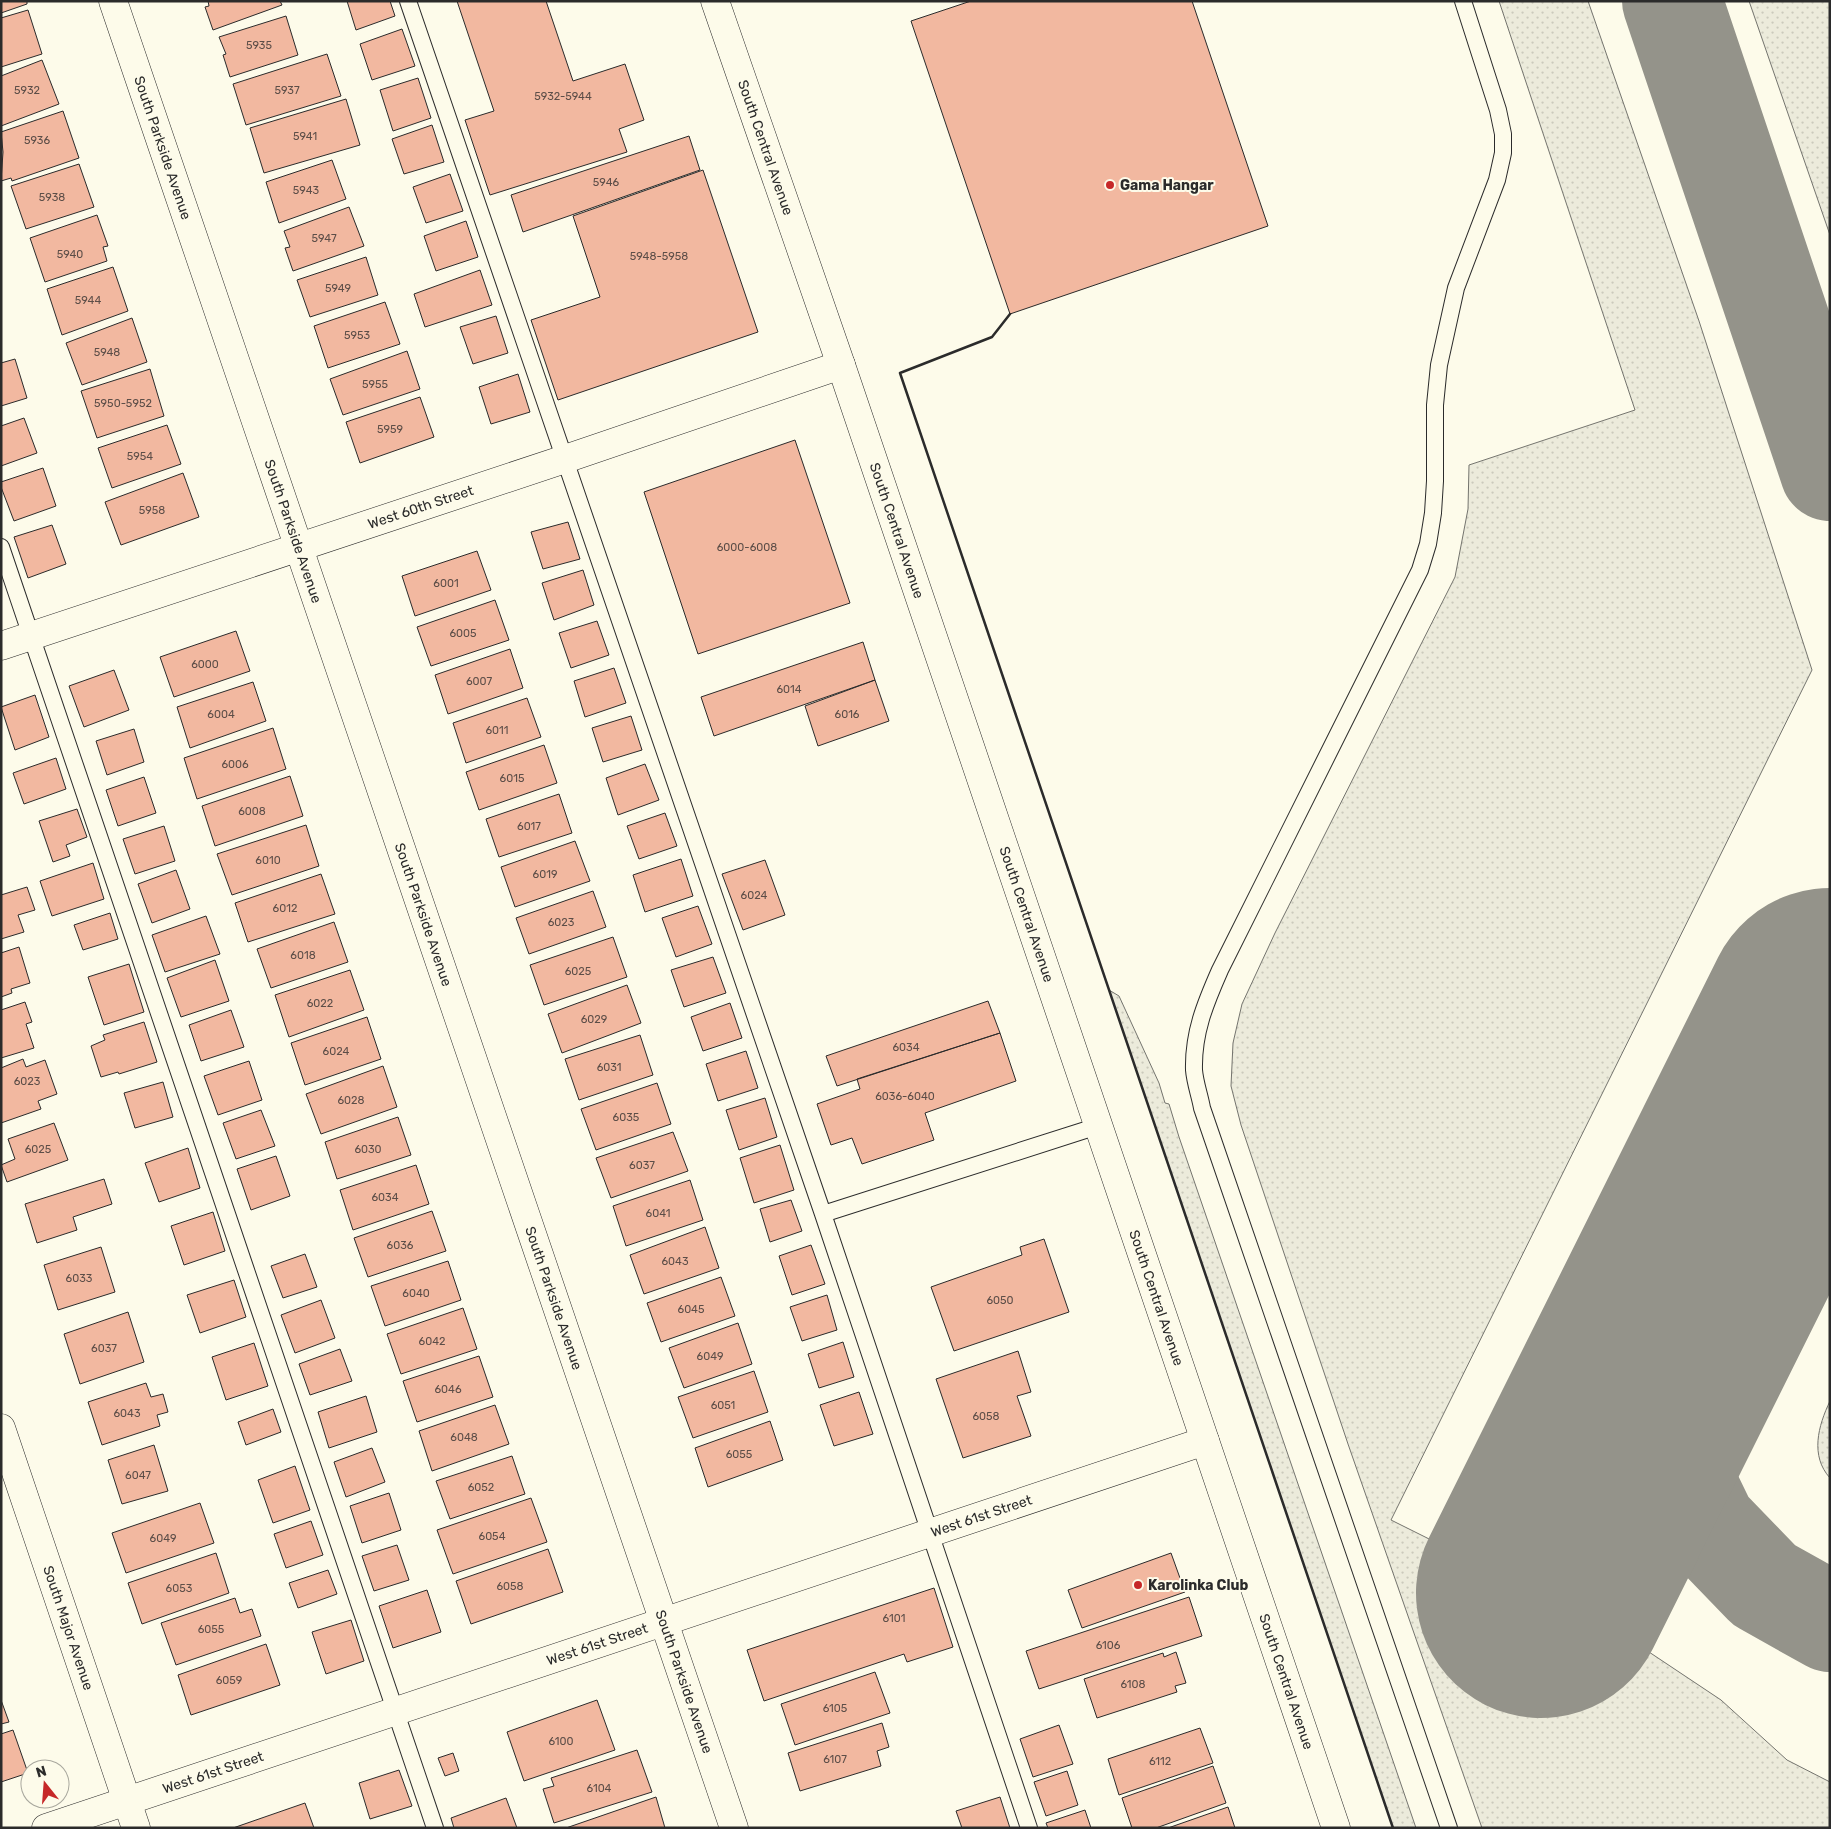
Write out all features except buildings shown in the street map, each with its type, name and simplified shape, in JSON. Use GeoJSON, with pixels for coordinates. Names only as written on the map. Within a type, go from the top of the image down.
{"type":"FeatureCollection","features":[{"type":"Feature","properties":{"kind":"street","name":"South Parkside Avenue"},"geometry":{"type":"LineString","coordinates":[[113,1],[734,1828]]}},
{"type":"Feature","properties":{"kind":"street","name":"South Central Avenue"},"geometry":{"type":"LineString","coordinates":[[715,1],[1336,1828]]}},
{"type":"Feature","properties":{"kind":"street","name":"West 60th Street"},"geometry":{"type":"LineString","coordinates":[[1,646],[565,460],[840,365]]}},
{"type":"Feature","properties":{"kind":"street","name":"South Major Avenue"},"geometry":{"type":"LineString","coordinates":[[1,1428],[136,1828]]}},
{"type":"Feature","properties":{"kind":"street","name":"West 61st Street"},"geometry":{"type":"LineString","coordinates":[[46,1828],[1205,1441]]}},
{"type":"Feature","properties":{"kind":"lane"},"geometry":{"type":"LineString","coordinates":[[408,1],[823,1214],[1029,1828]]}},
{"type":"Feature","properties":{"kind":"lane"},"geometry":{"type":"LineString","coordinates":[[1449,1828],[1202,1108],[1194,1072],[1196,1037],[1204,1006],[1220,970],[1420,570],[1428,544],[1436,481],[1435,405],[1439,365],[1456,288],[1497,180],[1503,153],[1503,134],[1498,110],[1463,1]]}},
{"type":"Feature","properties":{"kind":"lane"},"geometry":{"type":"LineString","coordinates":[[1,547],[435,1828]]}},
{"type":"Feature","properties":{"kind":"lane"},"geometry":{"type":"LineString","coordinates":[[823,1214],[1098,1126]]}},
{"type":"Feature","properties":{"kind":"shaded area"},"geometry":{"type":"Polygon","coordinates":[[[1499,1],[1588,1],[1699,321],[1812,670],[1391,1520],[1628,1638],[1721,1700],[1787,1760],[1830,1782],[1830,1828],[1482,1828],[1348,1444],[1241,1125],[1231,1086],[1233,1043],[1242,1004],[1275,933],[1455,577],[1468,509],[1469,465],[1635,410],[1499,1]]]}},
{"type":"Feature","properties":{"kind":"shaded area"},"geometry":{"type":"Polygon","coordinates":[[[1749,1],[1830,1],[1830,235],[1749,1]]]}},
{"type":"Feature","properties":{"kind":"shaded area"},"geometry":{"type":"Polygon","coordinates":[[[1109,990],[1119,996],[1159,1083],[1165,1103],[1169,1104],[1416,1828],[1393,1828],[1109,990]]]}},
{"type":"Feature","properties":{"kind":"shaded area"},"geometry":{"type":"Polygon","coordinates":[[[1830,1401],[1830,1478],[1820,1460],[1818,1441],[1822,1420],[1830,1401]]]}},
{"type":"Feature","properties":{"kind":"taxiway"},"geometry":{"type":"LineString","coordinates":[[1672,1],[1830,471]]}},
{"type":"Feature","properties":{"kind":"taxiway"},"geometry":{"type":"LineString","coordinates":[[1715,1244],[1671,1381],[1674,1458],[1707,1526],[1764,1585],[1830,1622]]}},
{"type":"Feature","properties":{"kind":"runway"},"geometry":{"type":"LineString","coordinates":[[1541,1593],[1830,1013]]}},
{"type":"Feature","properties":{"kind":"wall"},"geometry":{"type":"LineString","coordinates":[[1010,314],[992,337],[900,373],[1393,1828]]}},
{"type":"Feature","properties":{"kind":"place","name":"Gama Hangar"},"geometry":{"type":"Point","coordinates":[1110,185]}},
{"type":"Feature","properties":{"kind":"place","name":"Karolinka Club"},"geometry":{"type":"Point","coordinates":[1138,1585]}}]}
